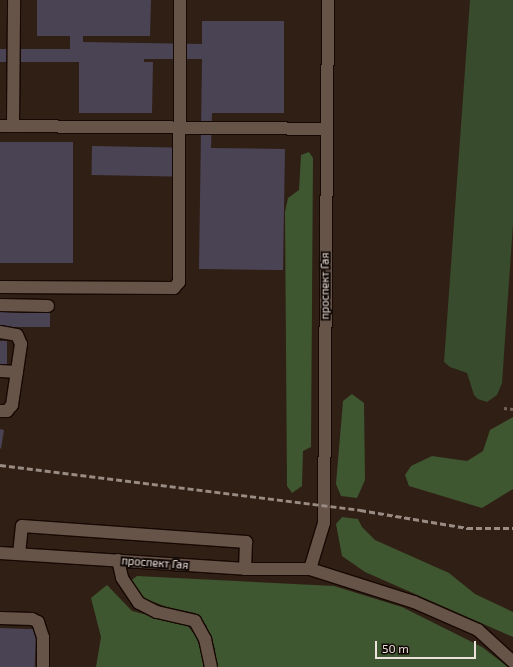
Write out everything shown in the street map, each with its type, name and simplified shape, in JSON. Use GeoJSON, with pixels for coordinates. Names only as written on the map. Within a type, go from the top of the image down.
{"type":"FeatureCollection","features":[{"type":"Feature","properties":{"kind":"street"},"geometry":{"type":"LineString","coordinates":[[13,126],[14,0]]}},
{"type":"Feature","properties":{"kind":"street"},"geometry":{"type":"LineString","coordinates":[[0,287],[174,288],[179,282],[180,0]]}},
{"type":"Feature","properties":{"kind":"street","name":"проспект Гая"},"geometry":{"type":"LineString","coordinates":[[310,569],[324,523],[328,0]]}},
{"type":"Feature","properties":{"kind":"street"},"geometry":{"type":"LineString","coordinates":[[0,126],[326,129]]}},
{"type":"Feature","properties":{"kind":"street"},"geometry":{"type":"LineString","coordinates":[[0,305],[48,306]]}},
{"type":"Feature","properties":{"kind":"street"},"geometry":{"type":"LineString","coordinates":[[0,332],[17,335],[22,344],[12,405],[7,411],[0,411]]}},
{"type":"Feature","properties":{"kind":"street"},"geometry":{"type":"LineString","coordinates":[[0,371],[17,372]]}},
{"type":"Feature","properties":{"kind":"street"},"geometry":{"type":"LineString","coordinates":[[19,554],[22,526],[29,526],[246,542],[244,569]]}},
{"type":"Feature","properties":{"kind":"street","name":"проспект Гая"},"geometry":{"type":"LineString","coordinates":[[0,553],[244,569],[310,569],[414,602],[478,630],[511,657]]}},
{"type":"Feature","properties":{"kind":"street"},"geometry":{"type":"LineString","coordinates":[[118,560],[122,578],[139,603],[157,612],[195,621],[205,639],[211,667]]}},
{"type":"Feature","properties":{"kind":"street"},"geometry":{"type":"LineString","coordinates":[[0,618],[32,619],[38,622],[43,637],[43,667]]}},
{"type":"Feature","properties":{"kind":"path"},"geometry":{"type":"LineString","coordinates":[[504,408],[513,409]]}},
{"type":"Feature","properties":{"kind":"green space"},"geometry":{"type":"Polygon","coordinates":[[[470,0],[513,0],[513,224],[502,383],[497,395],[487,402],[478,399],[474,395],[467,373],[450,367],[444,362],[470,0]]]}},
{"type":"Feature","properties":{"kind":"green space"},"geometry":{"type":"Polygon","coordinates":[[[309,152],[313,158],[311,447],[303,451],[302,486],[292,493],[287,486],[285,212],[288,198],[299,190],[301,155],[309,152]]]}},
{"type":"Feature","properties":{"kind":"green space"},"geometry":{"type":"Polygon","coordinates":[[[352,394],[364,403],[365,480],[357,498],[341,496],[336,484],[343,401],[352,394]]]}},
{"type":"Feature","properties":{"kind":"green space"},"geometry":{"type":"Polygon","coordinates":[[[513,417],[513,489],[482,508],[409,486],[405,475],[411,466],[432,456],[467,461],[483,451],[490,430],[513,417]]]}},
{"type":"Feature","properties":{"kind":"green space"},"geometry":{"type":"Polygon","coordinates":[[[342,517],[358,519],[362,527],[375,540],[449,573],[475,594],[513,612],[513,637],[365,572],[342,556],[336,524],[342,517]]]}},
{"type":"Feature","properties":{"kind":"green space"},"geometry":{"type":"Polygon","coordinates":[[[137,576],[334,586],[402,607],[482,647],[508,667],[216,667],[215,649],[206,625],[195,613],[167,607],[146,599],[132,587],[130,581],[137,576]]]}},
{"type":"Feature","properties":{"kind":"green space"},"geometry":{"type":"Polygon","coordinates":[[[107,585],[132,611],[187,625],[196,636],[207,667],[96,667],[101,637],[91,598],[107,585]]]}},
{"type":"Feature","properties":{"kind":"building"},"geometry":{"type":"Polygon","coordinates":[[[37,0],[151,0],[150,36],[83,36],[83,42],[202,44],[202,21],[284,21],[284,113],[212,113],[211,148],[285,149],[283,270],[199,269],[202,59],[144,59],[144,62],[153,62],[152,113],[79,113],[79,62],[0,62],[0,49],[70,49],[70,36],[37,36],[37,0]]]}},
{"type":"Feature","properties":{"kind":"building"},"geometry":{"type":"Polygon","coordinates":[[[0,142],[73,142],[73,263],[0,263],[0,142]]]}},
{"type":"Feature","properties":{"kind":"building"},"geometry":{"type":"Polygon","coordinates":[[[92,146],[173,147],[172,176],[91,175],[92,146]]]}},
{"type":"Feature","properties":{"kind":"building"},"geometry":{"type":"Polygon","coordinates":[[[0,312],[50,312],[50,327],[0,327],[0,312]]]}},
{"type":"Feature","properties":{"kind":"building"},"geometry":{"type":"Polygon","coordinates":[[[0,341],[7,341],[7,364],[0,364],[0,341]]]}},
{"type":"Feature","properties":{"kind":"building"},"geometry":{"type":"Polygon","coordinates":[[[0,429],[4,430],[1,449],[0,448],[0,429]]]}},
{"type":"Feature","properties":{"kind":"building"},"geometry":{"type":"Polygon","coordinates":[[[0,628],[36,629],[35,667],[0,667],[0,628]]]}},
{"type":"Feature","properties":{"kind":"railway"},"geometry":{"type":"LineString","coordinates":[[0,465],[360,510],[467,528],[513,528]]}}]}
